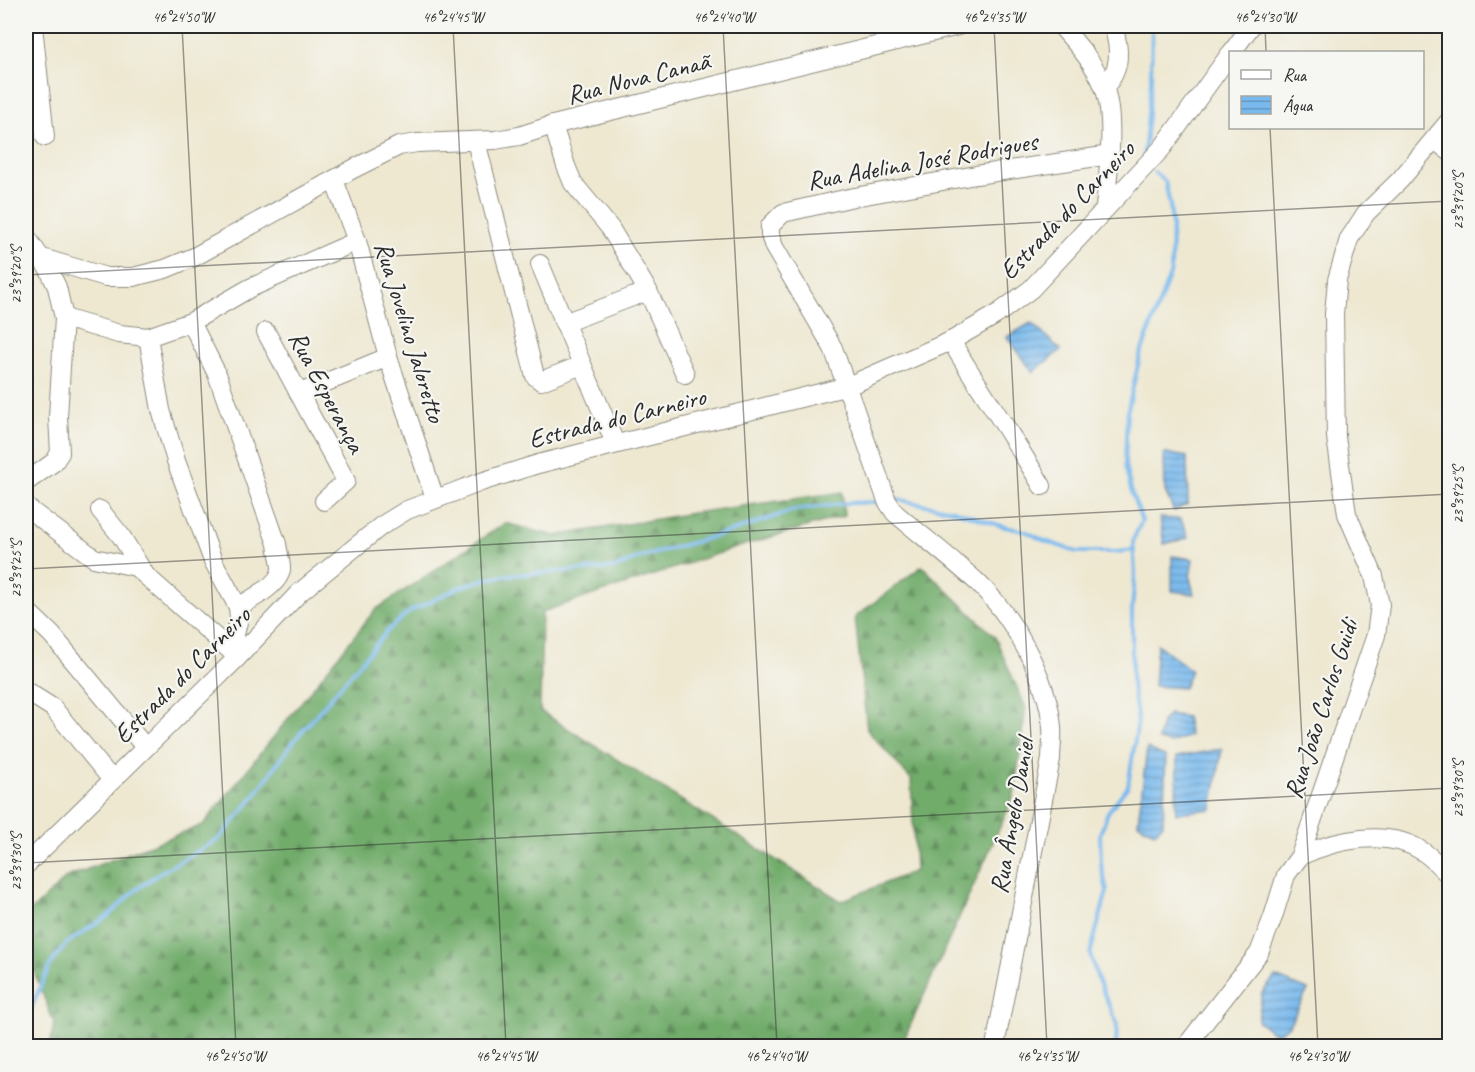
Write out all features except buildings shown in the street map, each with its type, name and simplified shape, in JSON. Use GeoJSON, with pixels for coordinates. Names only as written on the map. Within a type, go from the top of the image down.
{"type":"FeatureCollection","features":[{"type":"Feature","properties":{"kind":"street"},"geometry":{"type":"LineString","coordinates":[[33,26],[45,137]]}},
{"type":"Feature","properties":{"kind":"street","name":"Rua Nova Canaã"},"geometry":{"type":"LineString","coordinates":[[42,258],[106,277],[133,277],[165,269],[194,257],[390,150],[408,144],[476,141],[519,136],[553,125],[958,26]]}},
{"type":"Feature","properties":{"kind":"street"},"geometry":{"type":"LineString","coordinates":[[1062,26],[1079,46],[1104,87],[1108,106],[1110,156],[1105,208]]}},
{"type":"Feature","properties":{"kind":"street"},"geometry":{"type":"LineString","coordinates":[[1104,87],[1112,80],[1119,56],[1119,43],[1113,26]]}},
{"type":"Feature","properties":{"kind":"street","name":"Estrada do Carneiro"},"geometry":{"type":"LineString","coordinates":[[1232,51],[1251,26]]}},
{"type":"Feature","properties":{"kind":"street","name":"Estrada do Carneiro"},"geometry":{"type":"LineString","coordinates":[[26,865],[145,747],[234,654],[299,593],[381,526],[407,510],[538,464],[848,386],[951,341],[996,315],[1031,289],[1163,147],[1229,56]]}},
{"type":"Feature","properties":{"kind":"street","name":"Rua João Carlos Guidi"},"geometry":{"type":"LineString","coordinates":[[1185,1047],[1259,953],[1286,875],[1300,856],[1376,635],[1380,605],[1374,576],[1347,514],[1336,437],[1334,314],[1337,280],[1349,239],[1366,213],[1400,180],[1435,140],[1449,120]]}},
{"type":"Feature","properties":{"kind":"street"},"geometry":{"type":"LineString","coordinates":[[553,125],[573,183],[610,228],[648,291],[685,374]]}},
{"type":"Feature","properties":{"kind":"street"},"geometry":{"type":"LineString","coordinates":[[1435,140],[1449,152]]}},
{"type":"Feature","properties":{"kind":"street"},"geometry":{"type":"LineString","coordinates":[[476,141],[535,376],[541,381],[582,365]]}},
{"type":"Feature","properties":{"kind":"street","name":"Rua Adelina José Rodrigues"},"geometry":{"type":"LineString","coordinates":[[774,247],[770,226],[783,213],[849,198],[976,175],[1110,156]]}},
{"type":"Feature","properties":{"kind":"street","name":"Rua Jovelino Jaloretto"},"geometry":{"type":"LineString","coordinates":[[334,180],[357,242],[388,357],[435,499]]}},
{"type":"Feature","properties":{"kind":"street"},"geometry":{"type":"LineString","coordinates":[[26,236],[42,258],[57,287],[64,318],[58,417],[60,453],[54,462],[26,482]]}},
{"type":"Feature","properties":{"kind":"street"},"geometry":{"type":"LineString","coordinates":[[64,318],[119,334],[148,337],[191,322],[250,288],[357,242]]}},
{"type":"Feature","properties":{"kind":"street","name":"Rua Ângelo Daniel"},"geometry":{"type":"LineString","coordinates":[[774,247],[833,348],[887,501],[896,513],[978,584],[1005,616],[1035,667],[1048,700],[1053,729],[1051,759],[995,1047]]}},
{"type":"Feature","properties":{"kind":"street"},"geometry":{"type":"LineString","coordinates":[[540,264],[615,444]]}},
{"type":"Feature","properties":{"kind":"street"},"geometry":{"type":"LineString","coordinates":[[564,323],[648,291]]}},
{"type":"Feature","properties":{"kind":"street"},"geometry":{"type":"LineString","coordinates":[[191,322],[217,374],[277,544],[281,570],[263,592],[238,608]]}},
{"type":"Feature","properties":{"kind":"street","name":"Rua Esperança"},"geometry":{"type":"LineString","coordinates":[[266,332],[346,482],[324,501]]}},
{"type":"Feature","properties":{"kind":"street"},"geometry":{"type":"LineString","coordinates":[[148,337],[161,410],[176,460],[213,561],[238,608],[239,618],[234,654]]}},
{"type":"Feature","properties":{"kind":"street"},"geometry":{"type":"LineString","coordinates":[[951,341],[977,385],[1008,428],[1042,486]]}},
{"type":"Feature","properties":{"kind":"street"},"geometry":{"type":"LineString","coordinates":[[300,393],[388,357]]}},
{"type":"Feature","properties":{"kind":"street"},"geometry":{"type":"LineString","coordinates":[[26,507],[94,558],[130,565],[145,574]]}},
{"type":"Feature","properties":{"kind":"street"},"geometry":{"type":"LineString","coordinates":[[100,510],[121,536],[145,574],[234,654]]}},
{"type":"Feature","properties":{"kind":"street"},"geometry":{"type":"LineString","coordinates":[[26,610],[52,635],[145,747]]}},
{"type":"Feature","properties":{"kind":"street"},"geometry":{"type":"LineString","coordinates":[[26,691],[53,708],[112,780]]}},
{"type":"Feature","properties":{"kind":"street"},"geometry":{"type":"LineString","coordinates":[[1300,856],[1337,842],[1366,839],[1395,840],[1422,851],[1449,876]]}},
{"type":"Feature","properties":{"kind":"green space"},"geometry":{"type":"Polygon","coordinates":[[[842,492],[844,516],[741,546],[542,612],[540,711],[841,901],[915,871],[911,779],[867,730],[855,617],[922,566],[995,637],[1026,708],[1014,796],[901,1046],[50,1046],[54,1023],[26,951],[26,916],[67,877],[203,825],[375,610],[505,523],[555,536],[693,513],[842,492]]]}},
{"type":"Feature","properties":{"kind":"water"},"geometry":{"type":"Polygon","coordinates":[[[1031,323],[1061,350],[1033,372],[1007,337],[1031,323]]]}},
{"type":"Feature","properties":{"kind":"water"},"geometry":{"type":"Polygon","coordinates":[[[1164,453],[1187,457],[1188,504],[1174,511],[1165,491],[1164,453]]]}},
{"type":"Feature","properties":{"kind":"water"},"geometry":{"type":"Polygon","coordinates":[[[1160,518],[1181,519],[1188,538],[1164,544],[1160,518]]]}},
{"type":"Feature","properties":{"kind":"water"},"geometry":{"type":"Polygon","coordinates":[[[1172,556],[1193,559],[1190,578],[1194,594],[1172,591],[1172,556]]]}},
{"type":"Feature","properties":{"kind":"water"},"geometry":{"type":"Polygon","coordinates":[[[1157,644],[1191,670],[1184,688],[1154,686],[1157,644]]]}},
{"type":"Feature","properties":{"kind":"water"},"geometry":{"type":"Polygon","coordinates":[[[1169,714],[1186,717],[1190,736],[1170,743],[1158,740],[1162,722],[1169,714]]]}},
{"type":"Feature","properties":{"kind":"water"},"geometry":{"type":"Polygon","coordinates":[[[1147,748],[1166,757],[1163,824],[1155,833],[1138,823],[1147,748]]]}},
{"type":"Feature","properties":{"kind":"water"},"geometry":{"type":"Polygon","coordinates":[[[1222,749],[1212,809],[1176,813],[1177,757],[1222,749]]]}},
{"type":"Feature","properties":{"kind":"water"},"geometry":{"type":"Polygon","coordinates":[[[1275,977],[1308,990],[1289,1025],[1276,1035],[1258,1021],[1262,993],[1275,977]]]}},
{"type":"Feature","properties":{"kind":"waterway"},"geometry":{"type":"LineString","coordinates":[[1144,156],[1151,83],[1152,26]]}},
{"type":"Feature","properties":{"kind":"waterway"},"geometry":{"type":"LineString","coordinates":[[1116,1046],[1117,1023],[1098,980],[1090,954],[1107,891],[1101,864],[1100,834],[1108,812],[1128,786],[1138,721],[1132,685],[1132,610],[1135,575],[1133,540],[1142,521],[1125,465],[1127,413],[1140,356],[1171,271],[1170,205],[1165,181],[1154,172]]}},
{"type":"Feature","properties":{"kind":"waterway"},"geometry":{"type":"LineString","coordinates":[[894,499],[953,510],[1025,531],[1077,552],[1134,550]]}},
{"type":"Feature","properties":{"kind":"waterway"},"geometry":{"type":"LineString","coordinates":[[26,1014],[30,1011],[50,965],[67,943],[108,916],[137,889],[161,872],[219,839],[250,802],[293,742],[389,629],[409,612],[460,587],[486,579],[509,575],[615,568],[638,558],[733,531],[794,510],[848,503],[882,502]]}}]}
